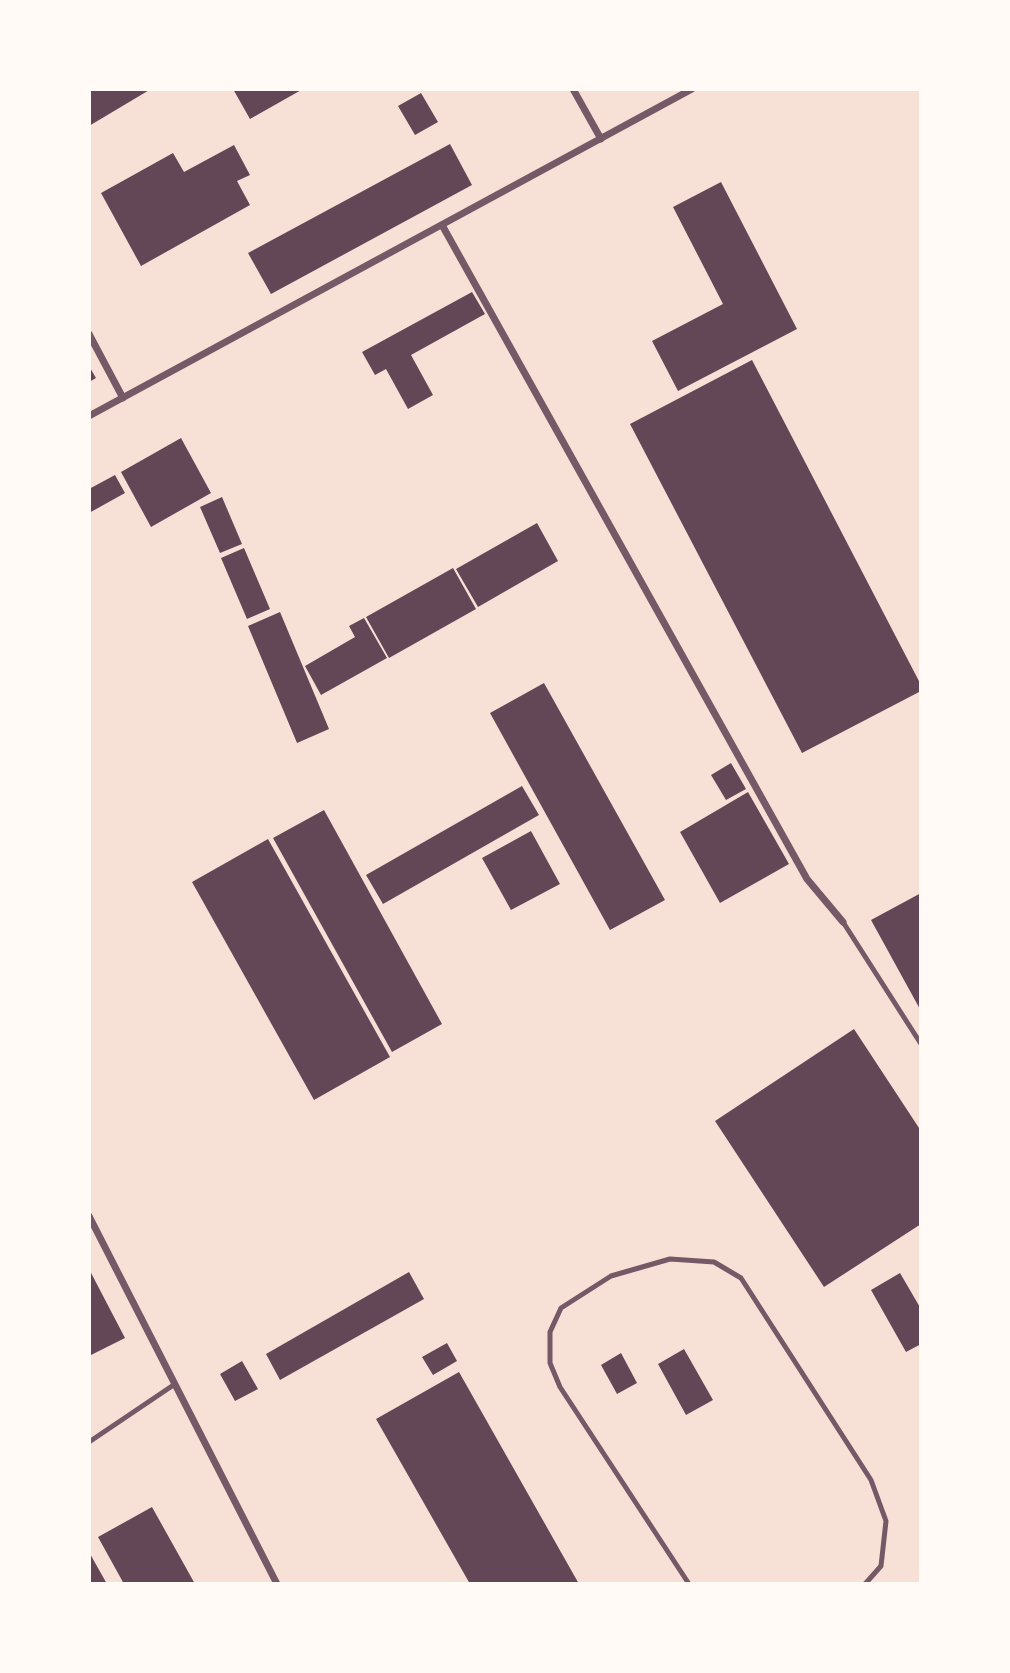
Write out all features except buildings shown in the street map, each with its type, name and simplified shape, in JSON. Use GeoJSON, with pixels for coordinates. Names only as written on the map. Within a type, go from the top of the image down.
{"type":"FeatureCollection","features":[{"type":"Feature","properties":{"kind":"street"},"geometry":{"type":"LineString","coordinates":[[573,89],[601,139]]}},
{"type":"Feature","properties":{"kind":"street"},"geometry":{"type":"LineString","coordinates":[[89,416],[692,89]]}},
{"type":"Feature","properties":{"kind":"street"},"geometry":{"type":"LineString","coordinates":[[442,225],[807,879],[843,922]]}},
{"type":"Feature","properties":{"kind":"street"},"geometry":{"type":"LineString","coordinates":[[89,334],[123,398]]}},
{"type":"Feature","properties":{"kind":"street"},"geometry":{"type":"LineString","coordinates":[[89,1216],[277,1584]]}},
{"type":"Feature","properties":{"kind":"lane"},"geometry":{"type":"LineString","coordinates":[[843,922],[921,1044]]}},
{"type":"Feature","properties":{"kind":"lane"},"geometry":{"type":"LineString","coordinates":[[689,1584],[560,1387],[550,1363],[550,1332],[561,1308],[611,1276],[670,1259],[713,1262],[741,1278],[871,1480],[886,1521],[881,1566],[865,1584]]}},
{"type":"Feature","properties":{"kind":"lane"},"geometry":{"type":"LineString","coordinates":[[89,1442],[175,1384]]}}]}
